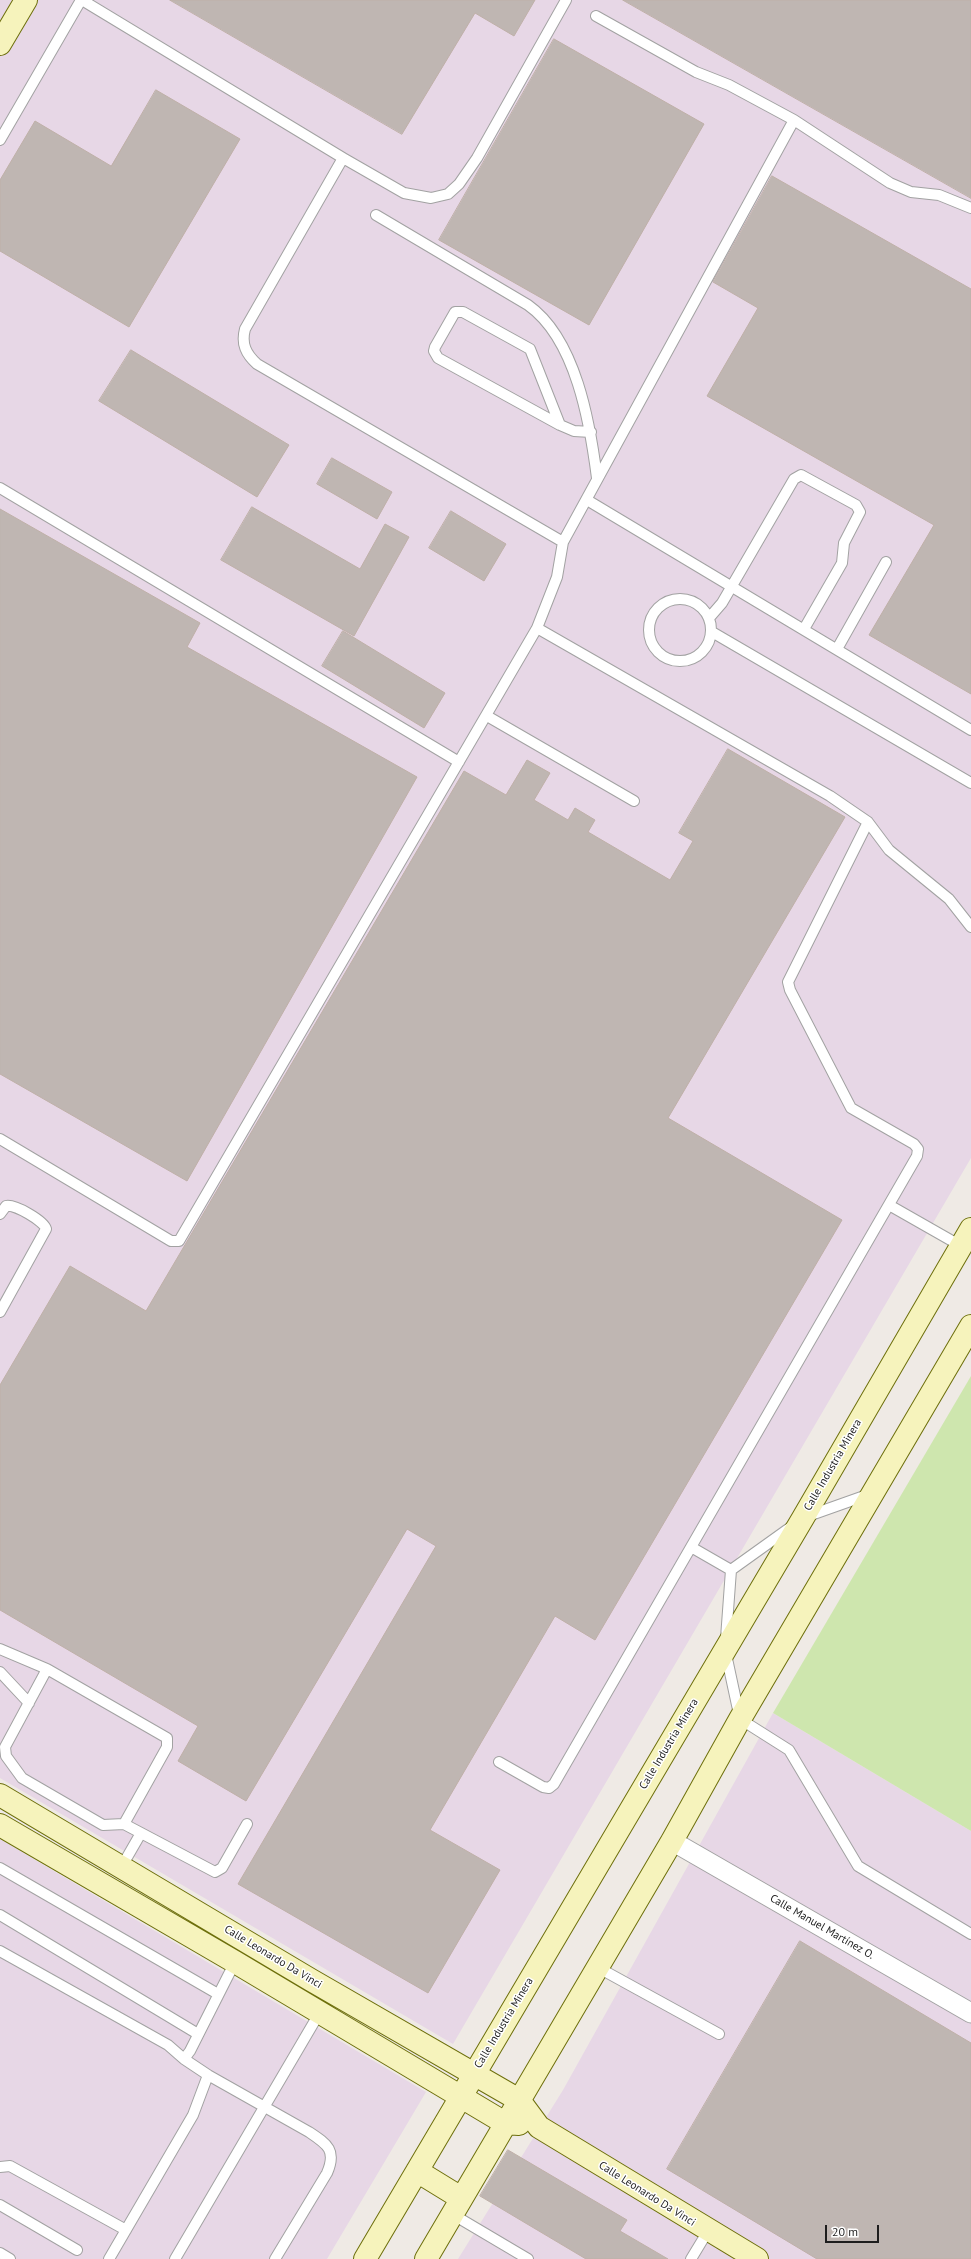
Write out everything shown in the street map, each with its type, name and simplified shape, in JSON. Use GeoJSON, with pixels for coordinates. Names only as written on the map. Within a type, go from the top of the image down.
{"type":"FeatureCollection","features":[{"type":"Feature","properties":{"kind":"main road"},"geometry":{"type":"LineString","coordinates":[[0,44],[26,0]]}},
{"type":"Feature","properties":{"kind":"main road","name":"Calle Industria Minera"},"geometry":{"type":"LineString","coordinates":[[365,2259],[803,1518],[966,1237]]}},
{"type":"Feature","properties":{"kind":"main road"},"geometry":{"type":"LineString","coordinates":[[426,2259],[504,2123],[672,1841],[740,1719],[971,1326]]}},
{"type":"Feature","properties":{"kind":"main road","name":"Calle Leonardo Da Vinci"},"geometry":{"type":"LineString","coordinates":[[0,1795],[122,1866],[311,1980],[519,2100],[539,2127],[708,2231],[757,2259]]}},
{"type":"Feature","properties":{"kind":"main road","name":"Calle Leonardo Da Vinci"},"geometry":{"type":"LineString","coordinates":[[0,1825],[320,2012],[504,2123],[539,2127]]}},
{"type":"Feature","properties":{"kind":"main road"},"geometry":{"type":"LineString","coordinates":[[417,2171],[456,2206]]}},
{"type":"Feature","properties":{"kind":"street","name":"Calle Manuel Martínez O."},"geometry":{"type":"LineString","coordinates":[[672,1841],[971,2013]]}},
{"type":"Feature","properties":{"kind":"lane"},"geometry":{"type":"LineString","coordinates":[[0,140],[81,0],[343,158],[404,193],[430,198],[448,194],[459,184],[477,158],[566,0]]}},
{"type":"Feature","properties":{"kind":"lane"},"geometry":{"type":"LineString","coordinates":[[596,16],[696,72],[729,85],[794,120],[890,183],[912,192],[939,195],[971,208]]}},
{"type":"Feature","properties":{"kind":"lane"},"geometry":{"type":"LineString","coordinates":[[0,1139],[171,1241],[179,1241],[487,716],[537,628],[555,583],[563,542],[794,120]]}},
{"type":"Feature","properties":{"kind":"lane"},"geometry":{"type":"LineString","coordinates":[[343,158],[245,329],[242,338],[249,357],[257,364],[563,542]]}},
{"type":"Feature","properties":{"kind":"lane"},"geometry":{"type":"LineString","coordinates":[[376,215],[540,313],[559,340],[580,391],[591,432],[597,478]]}},
{"type":"Feature","properties":{"kind":"lane"},"geometry":{"type":"LineString","coordinates":[[560,425],[530,349],[463,312],[455,312],[435,347],[435,355],[560,425],[574,431],[591,432]]}},
{"type":"Feature","properties":{"kind":"lane"},"geometry":{"type":"LineString","coordinates":[[709,618],[716,611],[797,476],[805,476],[856,505],[860,512],[844,543],[842,563],[804,629]]}},
{"type":"Feature","properties":{"kind":"lane"},"geometry":{"type":"LineString","coordinates":[[0,488],[459,762]]}},
{"type":"Feature","properties":{"kind":"lane"},"geometry":{"type":"LineString","coordinates":[[587,500],[971,730]]}},
{"type":"Feature","properties":{"kind":"lane"},"geometry":{"type":"LineString","coordinates":[[837,649],[886,562]]}},
{"type":"Feature","properties":{"kind":"lane"},"geometry":{"type":"LineString","coordinates":[[679,599],[689,600],[699,604],[709,618],[712,632],[710,642],[704,651],[696,657],[687,661],[676,662],[667,659],[658,653],[652,644],[649,635],[653,614],[660,606],[669,601],[679,599]]}},
{"type":"Feature","properties":{"kind":"lane"},"geometry":{"type":"LineString","coordinates":[[537,628],[830,796],[868,822],[889,850],[949,899],[971,927]]}},
{"type":"Feature","properties":{"kind":"lane"},"geometry":{"type":"LineString","coordinates":[[712,632],[971,782]]}},
{"type":"Feature","properties":{"kind":"lane"},"geometry":{"type":"LineString","coordinates":[[487,716],[634,801]]}},
{"type":"Feature","properties":{"kind":"lane"},"geometry":{"type":"LineString","coordinates":[[499,1762],[543,1787],[549,1788],[554,1784],[917,1156],[918,1150],[914,1144],[851,1108],[790,990],[788,982],[868,822]]}},
{"type":"Feature","properties":{"kind":"lane"},"geometry":{"type":"LineString","coordinates":[[889,1205],[966,1237]]}},
{"type":"Feature","properties":{"kind":"lane"},"geometry":{"type":"LineString","coordinates":[[0,1214],[6,1206],[14,1206],[42,1223],[46,1230],[0,1312]]}},
{"type":"Feature","properties":{"kind":"lane"},"geometry":{"type":"LineString","coordinates":[[874,1492],[803,1518],[731,1570],[725,1650],[740,1719],[789,1750],[858,1866],[971,1934]]}},
{"type":"Feature","properties":{"kind":"lane"},"geometry":{"type":"LineString","coordinates":[[692,1547],[731,1570]]}},
{"type":"Feature","properties":{"kind":"lane"},"geometry":{"type":"LineString","coordinates":[[0,1649],[47,1669],[167,1738],[167,1747],[124,1824]]}},
{"type":"Feature","properties":{"kind":"lane"},"geometry":{"type":"LineString","coordinates":[[47,1669],[4,1752],[20,1776],[103,1825],[124,1824],[215,1872],[222,1868],[248,1824]]}},
{"type":"Feature","properties":{"kind":"lane"},"geometry":{"type":"LineString","coordinates":[[0,1672],[29,1703]]}},
{"type":"Feature","properties":{"kind":"lane"},"geometry":{"type":"LineString","coordinates":[[122,1866],[141,1833]]}},
{"type":"Feature","properties":{"kind":"lane"},"geometry":{"type":"LineString","coordinates":[[0,1868],[218,1994]]}},
{"type":"Feature","properties":{"kind":"lane"},"geometry":{"type":"LineString","coordinates":[[0,1915],[198,2034]]}},
{"type":"Feature","properties":{"kind":"lane"},"geometry":{"type":"LineString","coordinates":[[0,1951],[168,2045],[184,2059],[208,2075],[266,2106],[325,2143],[332,2157],[329,2169],[318,2190],[275,2259]]}},
{"type":"Feature","properties":{"kind":"lane"},"geometry":{"type":"LineString","coordinates":[[184,2059],[235,1962]]}},
{"type":"Feature","properties":{"kind":"lane"},"geometry":{"type":"LineString","coordinates":[[597,1967],[720,2034]]}},
{"type":"Feature","properties":{"kind":"lane"},"geometry":{"type":"LineString","coordinates":[[175,2259],[320,2012]]}},
{"type":"Feature","properties":{"kind":"lane"},"geometry":{"type":"LineString","coordinates":[[109,2259],[193,2115],[208,2075]]}},
{"type":"Feature","properties":{"kind":"lane"},"geometry":{"type":"LineString","coordinates":[[0,2167],[10,2166],[126,2230]]}},
{"type":"Feature","properties":{"kind":"lane"},"geometry":{"type":"LineString","coordinates":[[0,2205],[77,2250]]}},
{"type":"Feature","properties":{"kind":"lane"},"geometry":{"type":"LineString","coordinates":[[456,2206],[528,2259]]}},
{"type":"Feature","properties":{"kind":"lane"},"geometry":{"type":"LineString","coordinates":[[691,2259],[708,2231]]}},
{"type":"Feature","properties":{"kind":"lane"},"geometry":{"type":"LineString","coordinates":[[0,2253],[10,2259]]}},
{"type":"Feature","properties":{"kind":"shaded area"},"geometry":{"type":"Polygon","coordinates":[[[0,0],[971,0],[971,1158],[453,2044],[0,1778],[0,0]]]}},
{"type":"Feature","properties":{"kind":"shaded area"},"geometry":{"type":"Polygon","coordinates":[[[773,1713],[971,1831],[971,2259],[458,2259],[563,2090],[773,1713]]]}},
{"type":"Feature","properties":{"kind":"shaded area"},"geometry":{"type":"Polygon","coordinates":[[[0,1839],[426,2092],[327,2259],[0,2259],[0,1839]]]}},
{"type":"Feature","properties":{"kind":"green space"},"geometry":{"type":"Polygon","coordinates":[[[971,1376],[971,1831],[773,1713],[971,1376]]]}},
{"type":"Feature","properties":{"kind":"building"},"geometry":{"type":"Polygon","coordinates":[[[170,0],[535,0],[514,36],[475,13],[402,134],[170,0]]]}},
{"type":"Feature","properties":{"kind":"building"},"geometry":{"type":"Polygon","coordinates":[[[623,0],[971,0],[971,198],[623,0]]]}},
{"type":"Feature","properties":{"kind":"building"},"geometry":{"type":"Polygon","coordinates":[[[554,39],[704,124],[589,325],[439,240],[554,39]]]}},
{"type":"Feature","properties":{"kind":"building"},"geometry":{"type":"Polygon","coordinates":[[[156,90],[240,139],[129,327],[0,251],[0,180],[35,121],[111,166],[156,90]]]}},
{"type":"Feature","properties":{"kind":"building"},"geometry":{"type":"Polygon","coordinates":[[[772,176],[971,289],[971,694],[869,635],[934,525],[707,396],[758,308],[713,282],[772,176]]]}},
{"type":"Feature","properties":{"kind":"building"},"geometry":{"type":"Polygon","coordinates":[[[131,350],[289,445],[257,497],[99,401],[131,350]]]}},
{"type":"Feature","properties":{"kind":"building"},"geometry":{"type":"Polygon","coordinates":[[[332,458],[392,492],[377,519],[317,484],[332,458]]]}},
{"type":"Feature","properties":{"kind":"building"},"geometry":{"type":"Polygon","coordinates":[[[252,507],[360,569],[385,524],[409,537],[354,636],[221,560],[252,507]]]}},
{"type":"Feature","properties":{"kind":"building"},"geometry":{"type":"Polygon","coordinates":[[[0,509],[200,623],[187,647],[417,777],[187,1181],[0,1074],[0,509]]]}},
{"type":"Feature","properties":{"kind":"building"},"geometry":{"type":"Polygon","coordinates":[[[451,511],[506,544],[484,581],[429,548],[451,511]]]}},
{"type":"Feature","properties":{"kind":"building"},"geometry":{"type":"Polygon","coordinates":[[[343,631],[445,693],[424,728],[322,666],[343,631]]]}},
{"type":"Feature","properties":{"kind":"building"},"geometry":{"type":"Polygon","coordinates":[[[728,749],[845,817],[668,1118],[842,1220],[595,1640],[555,1616],[430,1830],[500,1870],[428,1993],[238,1884],[436,1546],[407,1529],[246,1801],[178,1761],[198,1726],[0,1610],[0,1385],[70,1266],[146,1311],[464,771],[506,795],[527,760],[550,773],[534,800],[568,820],[575,808],[595,820],[588,832],[670,880],[693,841],[679,833],[728,749]]]}},
{"type":"Feature","properties":{"kind":"building"},"geometry":{"type":"Polygon","coordinates":[[[800,1941],[971,2043],[971,2259],[817,2259],[667,2169],[800,1941]]]}},
{"type":"Feature","properties":{"kind":"building"},"geometry":{"type":"Polygon","coordinates":[[[508,2150],[627,2220],[620,2231],[668,2259],[586,2259],[480,2196],[508,2150]]]}}]}
